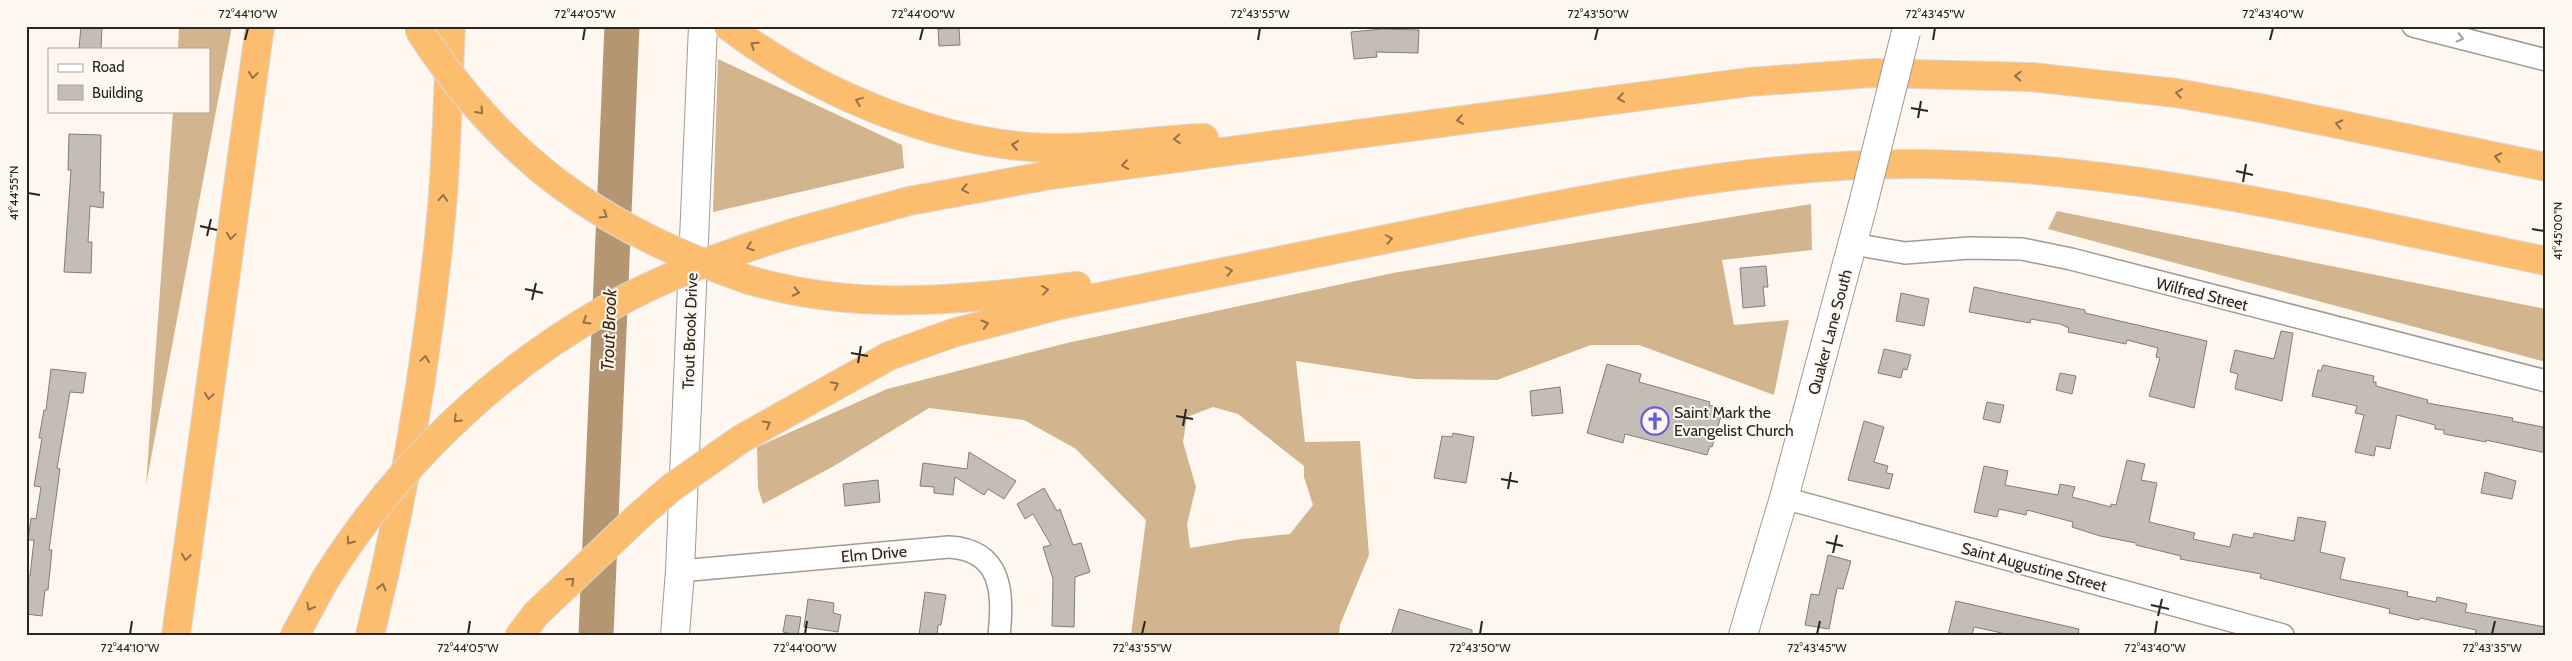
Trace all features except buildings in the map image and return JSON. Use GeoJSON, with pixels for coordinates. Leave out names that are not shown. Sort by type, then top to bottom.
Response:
{"type":"FeatureCollection","features":[{"type":"Feature","properties":{"kind":"highway"},"geometry":{"type":"LineString","coordinates":[[176,635],[260,26]]}},
{"type":"Feature","properties":{"kind":"highway"},"geometry":{"type":"LineString","coordinates":[[370,635],[409,464],[429,332],[442,205],[451,26]]}},
{"type":"Feature","properties":{"kind":"highway"},"geometry":{"type":"LineString","coordinates":[[728,26],[782,63],[840,93],[884,111],[942,130],[999,143],[1035,147],[1073,148],[1205,138],[1295,142]]}},
{"type":"Feature","properties":{"kind":"highway"},"geometry":{"type":"LineString","coordinates":[[418,28],[452,77],[487,118],[517,148],[564,188],[610,219],[660,246],[749,280],[796,292],[829,297],[912,302],[1124,281],[1201,277]]}},
{"type":"Feature","properties":{"kind":"highway"},"geometry":{"type":"LineString","coordinates":[[295,635],[325,580],[369,515],[419,457],[469,408],[535,354],[607,308],[657,283],[730,254],[870,210],[958,190],[1295,142],[1749,82],[1833,74],[1927,73],[2031,77],[2176,93],[2255,107],[2546,167]]}},
{"type":"Feature","properties":{"kind":"highway"},"geometry":{"type":"LineString","coordinates":[[528,625],[640,514],[671,488],[741,439],[828,389],[909,348],[960,331],[1034,311],[1637,190],[1799,168],[1868,165],[2019,168],[2148,183],[2262,202],[2546,261]]}},
{"type":"Feature","properties":{"kind":"main road","name":"Trout Brook Drive"},"geometry":{"type":"LineString","coordinates":[[676,635],[703,26]]}},
{"type":"Feature","properties":{"kind":"main road","name":"Quaker Lane South"},"geometry":{"type":"LineString","coordinates":[[1743,635],[1784,498],[1853,244],[1907,29]]}},
{"type":"Feature","properties":{"kind":"street"},"geometry":{"type":"LineString","coordinates":[[2413,26],[2546,60]]}},
{"type":"Feature","properties":{"kind":"street","name":"Wilfred Street"},"geometry":{"type":"LineString","coordinates":[[1853,244],[1905,253],[1969,248],[2022,249],[2071,259],[2546,381]]}},
{"type":"Feature","properties":{"kind":"street","name":"Saint Augustine Street"},"geometry":{"type":"LineString","coordinates":[[1784,498],[2283,635]]}},
{"type":"Feature","properties":{"kind":"street","name":"Elm Drive"},"geometry":{"type":"LineString","coordinates":[[680,571],[949,547],[963,548],[983,558],[998,580],[1001,601],[999,635]]}},
{"type":"Feature","properties":{"kind":"shaded area"},"geometry":{"type":"Polygon","coordinates":[[[179,26],[232,26],[146,485],[173,112],[210,112],[210,48],[178,48],[179,26]]]}},
{"type":"Feature","properties":{"kind":"shaded area"},"geometry":{"type":"Polygon","coordinates":[[[718,59],[902,145],[904,168],[713,212],[718,59]]]}},
{"type":"Feature","properties":{"kind":"shaded area"},"geometry":{"type":"Polygon","coordinates":[[[1811,204],[1812,250],[1722,260],[1734,325],[1789,320],[1774,395],[1639,345],[1591,345],[1497,380],[1414,379],[1296,361],[1305,442],[1360,441],[1369,555],[1340,625],[1339,635],[1131,635],[1146,520],[1076,449],[1024,420],[929,408],[834,466],[763,504],[758,488],[757,447],[887,389],[1067,343],[1393,273],[1811,204]],[[1213,407],[1187,417],[1183,442],[1196,487],[1187,524],[1190,548],[1242,539],[1290,534],[1313,505],[1304,477],[1304,466],[1238,414],[1213,407]]]}},
{"type":"Feature","properties":{"kind":"shaded area"},"geometry":{"type":"Polygon","coordinates":[[[2057,211],[2546,309],[2546,362],[2048,229],[2057,211]]]}},
{"type":"Feature","properties":{"kind":"waterway","name":"Trout Brook"},"geometry":{"type":"LineString","coordinates":[[596,635],[622,26]]}},
{"type":"Feature","properties":{"kind":"place","name":"Saint Mark the Evangelist Church"},"geometry":{"type":"Point","coordinates":[1655,421]}}]}
